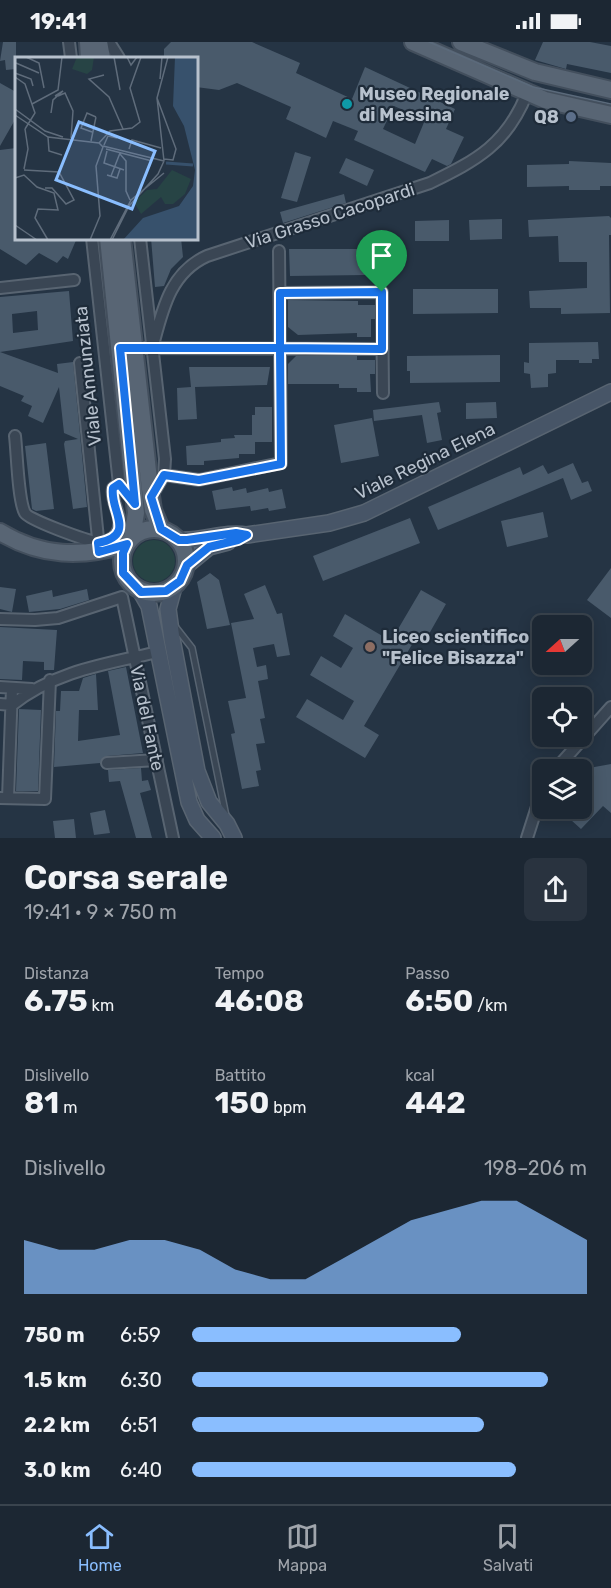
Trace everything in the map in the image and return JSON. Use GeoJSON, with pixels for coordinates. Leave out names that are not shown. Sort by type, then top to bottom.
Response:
{"type":"FeatureCollection","features":[{"type":"Feature","properties":{"kind":"main road"},"geometry":{"type":"LineString","coordinates":[[87,42],[89,57]]}},
{"type":"Feature","properties":{"kind":"main road"},"geometry":{"type":"LineString","coordinates":[[99,42],[102,57]]}},
{"type":"Feature","properties":{"kind":"main road"},"geometry":{"type":"LineString","coordinates":[[413,42],[527,93],[566,106],[611,115]]}},
{"type":"Feature","properties":{"kind":"main road"},"geometry":{"type":"LineString","coordinates":[[461,42],[535,72],[611,90]]}},
{"type":"Feature","properties":{"kind":"main road","name":"Viale Annunziata"},"geometry":{"type":"LineString","coordinates":[[108,240],[103,267],[127,348],[151,497],[161,529]]}},
{"type":"Feature","properties":{"kind":"main road","name":"Viale Annunziata"},"geometry":{"type":"LineString","coordinates":[[122,240],[136,520],[130,541]]}},
{"type":"Feature","properties":{"kind":"main road","name":"Viale Regina Elena"},"geometry":{"type":"LineString","coordinates":[[247,535],[329,523],[364,513],[611,392]]}},
{"type":"Feature","properties":{"kind":"main road"},"geometry":{"type":"LineString","coordinates":[[123,573],[123,553],[130,541],[145,530],[161,529],[179,540],[194,540],[236,533],[247,535]]}},
{"type":"Feature","properties":{"kind":"main road"},"geometry":{"type":"LineString","coordinates":[[0,532],[41,551],[67,554],[130,541]]}},
{"type":"Feature","properties":{"kind":"main road"},"geometry":{"type":"LineString","coordinates":[[187,565],[209,547],[238,540],[247,535]]}},
{"type":"Feature","properties":{"kind":"main road"},"geometry":{"type":"LineString","coordinates":[[0,542],[39,559],[60,562],[105,562],[123,573],[141,592],[149,606],[189,801],[208,833],[217,820],[198,771],[168,609],[174,587],[185,574],[187,565],[187,556],[179,540]]}},
{"type":"Feature","properties":{"kind":"main road"},"geometry":{"type":"LineString","coordinates":[[141,592],[158,594],[174,587]]}},
{"type":"Feature","properties":{"kind":"main road"},"geometry":{"type":"LineString","coordinates":[[215,812],[227,824],[234,838]]}},
{"type":"Feature","properties":{"kind":"street"},"geometry":{"type":"LineString","coordinates":[[69,42],[71,57]]}},
{"type":"Feature","properties":{"kind":"street"},"geometry":{"type":"LineString","coordinates":[[102,57],[104,42]]}},
{"type":"Feature","properties":{"kind":"street"},"geometry":{"type":"LineString","coordinates":[[109,42],[118,57]]}},
{"type":"Feature","properties":{"kind":"street","name":"Via Grasso Cacopardi"},"geometry":{"type":"LineString","coordinates":[[152,349],[168,297],[178,278],[189,265],[207,256],[430,183],[461,168],[487,152],[505,135],[527,93]]}},
{"type":"Feature","properties":{"kind":"street","name":"Viale Annunziata"},"geometry":{"type":"LineString","coordinates":[[93,240],[103,267],[119,484],[113,488],[112,494],[119,512],[118,532],[99,547]]}},
{"type":"Feature","properties":{"kind":"street"},"geometry":{"type":"LineString","coordinates":[[140,240],[164,475],[151,497]]}},
{"type":"Feature","properties":{"kind":"street"},"geometry":{"type":"LineString","coordinates":[[164,475],[199,480],[281,464],[279,251]]}},
{"type":"Feature","properties":{"kind":"street"},"geometry":{"type":"LineString","coordinates":[[0,288],[74,280]]}},
{"type":"Feature","properties":{"kind":"street"},"geometry":{"type":"LineString","coordinates":[[280,293],[382,292],[383,393]]}},
{"type":"Feature","properties":{"kind":"street"},"geometry":{"type":"LineString","coordinates":[[127,348],[382,349]]}},
{"type":"Feature","properties":{"kind":"street"},"geometry":{"type":"LineString","coordinates":[[15,435],[23,506],[27,516],[99,547],[80,363]]}},
{"type":"Feature","properties":{"kind":"street"},"geometry":{"type":"LineString","coordinates":[[119,484],[135,504]]}},
{"type":"Feature","properties":{"kind":"street","name":"Via del Fante"},"geometry":{"type":"LineString","coordinates":[[0,619],[58,618],[123,597],[173,838]]}},
{"type":"Feature","properties":{"kind":"street"},"geometry":{"type":"LineString","coordinates":[[0,704],[12,705],[32,689],[68,673],[158,652]]}},
{"type":"Feature","properties":{"kind":"street"},"geometry":{"type":"LineString","coordinates":[[12,688],[4,798],[45,799],[50,680]]}},
{"type":"Feature","properties":{"kind":"street"},"geometry":{"type":"LineString","coordinates":[[0,687],[32,689]]}},
{"type":"Feature","properties":{"kind":"street"},"geometry":{"type":"LineString","coordinates":[[565,759],[611,706]]}},
{"type":"Feature","properties":{"kind":"street"},"geometry":{"type":"LineString","coordinates":[[107,763],[157,760]]}},
{"type":"Feature","properties":{"kind":"street"},"geometry":{"type":"LineString","coordinates":[[527,838],[533,819]]}},
{"type":"Feature","properties":{"kind":"lane"},"geometry":{"type":"LineString","coordinates":[[169,618],[192,648],[227,824]]}},
{"type":"Feature","properties":{"kind":"green space"},"geometry":{"type":"Polygon","coordinates":[[[154,540],[169,546],[175,561],[169,576],[154,582],[139,576],[133,561],[139,546],[154,540]]]}},
{"type":"Feature","properties":{"kind":"building"},"geometry":{"type":"Polygon","coordinates":[[[3,42],[16,42],[15,69],[6,70],[5,60],[0,61],[3,42]]]}},
{"type":"Feature","properties":{"kind":"building"},"geometry":{"type":"Polygon","coordinates":[[[171,42],[252,42],[300,63],[296,73],[352,99],[365,67],[455,109],[446,129],[464,137],[451,164],[447,166],[432,159],[425,172],[354,140],[358,131],[333,121],[326,138],[286,119],[291,107],[237,83],[219,90],[198,87],[198,57],[164,57],[164,49],[171,42]],[[394,106],[383,129],[415,144],[425,120],[394,106]]]}},
{"type":"Feature","properties":{"kind":"building"},"geometry":{"type":"Polygon","coordinates":[[[543,42],[590,42],[611,46],[611,73],[567,64],[566,69],[535,60],[543,42]]]}},
{"type":"Feature","properties":{"kind":"building"},"geometry":{"type":"Polygon","coordinates":[[[0,83],[15,91],[15,120],[0,146],[0,83]]]}},
{"type":"Feature","properties":{"kind":"building"},"geometry":{"type":"Polygon","coordinates":[[[15,148],[15,240],[76,240],[68,259],[63,256],[57,263],[39,253],[26,265],[0,249],[0,150],[15,148]]]}},
{"type":"Feature","properties":{"kind":"building"},"geometry":{"type":"Polygon","coordinates":[[[295,152],[311,157],[297,202],[281,198],[295,152]]]}},
{"type":"Feature","properties":{"kind":"building"},"geometry":{"type":"Polygon","coordinates":[[[346,158],[374,170],[367,186],[339,173],[346,158]]]}},
{"type":"Feature","properties":{"kind":"building"},"geometry":{"type":"Polygon","coordinates":[[[569,161],[611,163],[611,186],[600,186],[600,190],[569,190],[569,186],[527,187],[527,165],[569,164],[569,161]]]}},
{"type":"Feature","properties":{"kind":"building"},"geometry":{"type":"Polygon","coordinates":[[[344,194],[346,203],[283,223],[280,212],[344,194]]]}},
{"type":"Feature","properties":{"kind":"building"},"geometry":{"type":"Polygon","coordinates":[[[609,216],[611,218],[611,235],[609,235],[610,313],[561,314],[561,308],[530,308],[529,291],[587,288],[587,262],[559,262],[558,236],[529,237],[528,220],[609,216]]]}},
{"type":"Feature","properties":{"kind":"building"},"geometry":{"type":"Polygon","coordinates":[[[502,219],[502,239],[470,240],[469,220],[502,219]]]}},
{"type":"Feature","properties":{"kind":"building"},"geometry":{"type":"Polygon","coordinates":[[[449,220],[449,241],[415,241],[415,221],[449,220]]]}},
{"type":"Feature","properties":{"kind":"building"},"geometry":{"type":"Polygon","coordinates":[[[151,240],[181,240],[183,257],[171,269],[164,286],[155,287],[151,240]]]}},
{"type":"Feature","properties":{"kind":"building"},"geometry":{"type":"Polygon","coordinates":[[[289,249],[365,249],[365,275],[290,276],[289,249]]]}},
{"type":"Feature","properties":{"kind":"building"},"geometry":{"type":"Polygon","coordinates":[[[413,289],[498,289],[498,313],[413,314],[413,289]]]}},
{"type":"Feature","properties":{"kind":"building"},"geometry":{"type":"Polygon","coordinates":[[[69,291],[73,341],[0,352],[0,297],[69,291]],[[37,311],[12,314],[13,333],[38,330],[37,311]]]}},
{"type":"Feature","properties":{"kind":"building"},"geometry":{"type":"Polygon","coordinates":[[[288,300],[358,301],[358,305],[375,305],[375,319],[371,319],[371,337],[357,337],[357,333],[298,335],[288,327],[288,300]]]}},
{"type":"Feature","properties":{"kind":"building"},"geometry":{"type":"Polygon","coordinates":[[[598,342],[599,359],[592,359],[592,363],[579,363],[579,360],[556,360],[556,373],[548,374],[548,387],[531,388],[530,374],[524,373],[524,362],[529,363],[529,343],[598,342]]]}},
{"type":"Feature","properties":{"kind":"building"},"geometry":{"type":"Polygon","coordinates":[[[0,352],[58,373],[57,364],[73,362],[87,507],[73,509],[64,444],[65,441],[78,439],[64,433],[59,387],[43,423],[28,416],[32,406],[21,401],[24,396],[0,386],[0,352]]]}},
{"type":"Feature","properties":{"kind":"building"},"geometry":{"type":"Polygon","coordinates":[[[500,355],[500,382],[410,383],[410,371],[407,371],[407,356],[500,355]]]}},
{"type":"Feature","properties":{"kind":"building"},"geometry":{"type":"Polygon","coordinates":[[[296,356],[357,356],[357,360],[375,360],[375,374],[370,374],[371,392],[357,392],[357,388],[339,388],[339,384],[288,384],[288,364],[296,356]]]}},
{"type":"Feature","properties":{"kind":"building"},"geometry":{"type":"Polygon","coordinates":[[[189,367],[270,367],[267,385],[195,387],[197,419],[178,420],[177,388],[191,387],[189,367]]]}},
{"type":"Feature","properties":{"kind":"building"},"geometry":{"type":"Polygon","coordinates":[[[439,402],[441,412],[437,413],[442,440],[427,443],[422,415],[374,421],[373,410],[439,402]]]}},
{"type":"Feature","properties":{"kind":"building"},"geometry":{"type":"Polygon","coordinates":[[[496,402],[497,418],[466,419],[466,403],[496,402]]]}},
{"type":"Feature","properties":{"kind":"building"},"geometry":{"type":"Polygon","coordinates":[[[255,407],[272,407],[272,442],[255,442],[255,454],[239,454],[239,458],[204,461],[204,465],[187,465],[186,446],[221,442],[221,439],[235,438],[234,435],[252,435],[252,415],[255,415],[255,407]]]}},
{"type":"Feature","properties":{"kind":"building"},"geometry":{"type":"Polygon","coordinates":[[[372,418],[379,456],[341,463],[334,425],[372,418]]]}},
{"type":"Feature","properties":{"kind":"building"},"geometry":{"type":"Polygon","coordinates":[[[46,443],[54,509],[36,511],[32,509],[25,446],[46,443]]]}},
{"type":"Feature","properties":{"kind":"building"},"geometry":{"type":"Polygon","coordinates":[[[573,463],[582,483],[588,481],[592,491],[571,500],[563,478],[438,530],[428,507],[520,467],[523,475],[543,465],[548,474],[573,463]]]}},
{"type":"Feature","properties":{"kind":"building"},"geometry":{"type":"Polygon","coordinates":[[[232,487],[233,491],[246,488],[247,493],[268,488],[269,492],[282,489],[286,508],[251,511],[250,506],[216,510],[212,491],[232,487]]]}},
{"type":"Feature","properties":{"kind":"building"},"geometry":{"type":"Polygon","coordinates":[[[543,512],[548,537],[507,547],[501,521],[543,512]]]}},
{"type":"Feature","properties":{"kind":"building"},"geometry":{"type":"Polygon","coordinates":[[[410,518],[420,543],[323,581],[313,556],[410,518]]]}},
{"type":"Feature","properties":{"kind":"building"},"geometry":{"type":"Polygon","coordinates":[[[611,568],[611,618],[587,600],[611,568]]]}},
{"type":"Feature","properties":{"kind":"building"},"geometry":{"type":"Polygon","coordinates":[[[210,573],[219,580],[230,625],[207,629],[197,582],[210,573]]]}},
{"type":"Feature","properties":{"kind":"building"},"geometry":{"type":"Polygon","coordinates":[[[265,585],[277,614],[282,613],[290,655],[277,657],[274,644],[253,648],[257,667],[266,665],[268,679],[258,681],[265,718],[260,719],[265,743],[256,744],[261,770],[256,771],[259,786],[242,789],[231,734],[235,733],[228,701],[246,698],[231,623],[254,619],[244,594],[265,585]]]}},
{"type":"Feature","properties":{"kind":"building"},"geometry":{"type":"Polygon","coordinates":[[[0,587],[16,589],[12,612],[0,609],[0,587]]]}},
{"type":"Feature","properties":{"kind":"building"},"geometry":{"type":"Polygon","coordinates":[[[87,589],[89,600],[60,609],[29,612],[26,596],[52,590],[53,597],[87,589]]]}},
{"type":"Feature","properties":{"kind":"building"},"geometry":{"type":"Polygon","coordinates":[[[421,590],[446,604],[425,641],[417,636],[364,726],[379,735],[365,758],[296,717],[307,699],[343,720],[354,701],[310,675],[321,656],[341,668],[353,648],[333,636],[345,614],[391,641],[421,590]]]}},
{"type":"Feature","properties":{"kind":"building"},"geometry":{"type":"Polygon","coordinates":[[[0,627],[57,630],[54,670],[44,670],[44,662],[23,661],[22,680],[0,679],[0,627]]]}},
{"type":"Feature","properties":{"kind":"building"},"geometry":{"type":"Polygon","coordinates":[[[126,667],[143,753],[107,756],[100,763],[54,767],[56,711],[60,711],[61,691],[79,691],[83,678],[96,674],[98,710],[79,710],[78,741],[120,735],[108,671],[126,667]]]}},
{"type":"Feature","properties":{"kind":"building"},"geometry":{"type":"Polygon","coordinates":[[[19,709],[41,710],[38,791],[16,791],[19,709]]]}},
{"type":"Feature","properties":{"kind":"building"},"geometry":{"type":"Polygon","coordinates":[[[611,764],[611,813],[603,806],[592,818],[592,767],[611,764]]]}},
{"type":"Feature","properties":{"kind":"building"},"geometry":{"type":"Polygon","coordinates":[[[141,768],[142,781],[148,780],[151,790],[140,793],[152,838],[136,838],[120,781],[109,782],[108,770],[141,768]]]}},
{"type":"Feature","properties":{"kind":"building"},"geometry":{"type":"Polygon","coordinates":[[[105,810],[110,833],[94,835],[90,813],[105,810]]]}},
{"type":"Feature","properties":{"kind":"building"},"geometry":{"type":"Polygon","coordinates":[[[74,819],[76,838],[55,838],[53,821],[74,819]]]}},
{"type":"Feature","properties":{"kind":"building"},"geometry":{"type":"Polygon","coordinates":[[[572,819],[591,819],[581,829],[572,819]]]}},
{"type":"Feature","properties":{"kind":"tram line"},"geometry":{"type":"LineString","coordinates":[[429,42],[533,87],[611,104]]}},
{"type":"Feature","properties":{"kind":"place","name":"Museo Regionale di Messina"},"geometry":{"type":"Point","coordinates":[347,104]}},
{"type":"Feature","properties":{"kind":"place","name":"Q8"},"geometry":{"type":"Point","coordinates":[571,117]}},
{"type":"Feature","properties":{"kind":"place","name":"Liceo scientifico \"Felice Bisazza\""},"geometry":{"type":"Point","coordinates":[370,647]}},
{"type":"Feature","properties":{"kind":"route"},"geometry":{"type":"LineString","coordinates":[[382,292],[280,293],[280,348],[120,348],[135,504],[119,484],[113,488],[112,494],[119,512],[118,532],[115,537],[98,543],[99,552],[127,544],[123,553],[123,573],[141,592],[158,594],[174,587],[185,574],[187,565],[209,547],[238,540],[247,535],[236,533],[194,540],[179,540],[168,531],[161,529],[153,510],[151,497],[164,475],[199,480],[281,464],[280,348],[382,349],[382,292]]}}]}
